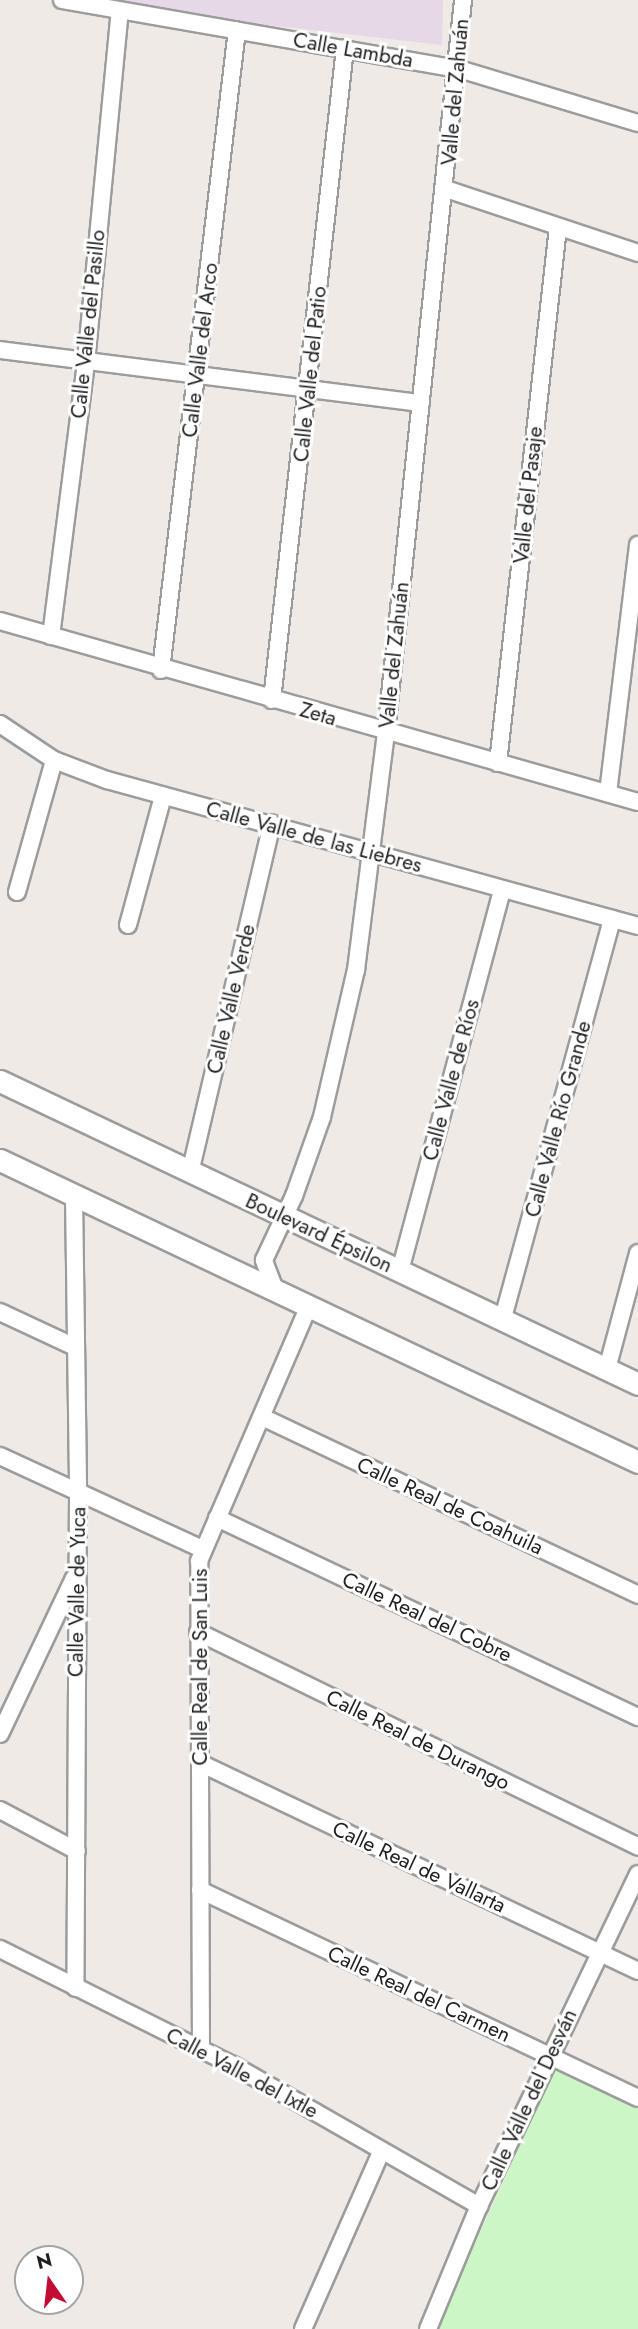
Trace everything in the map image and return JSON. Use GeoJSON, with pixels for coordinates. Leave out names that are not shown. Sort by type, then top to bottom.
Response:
{"type":"FeatureCollection","features":[{"type":"Feature","properties":{"kind":"street","name":"Calle Lambda"},"geometry":{"type":"LineString","coordinates":[[62,0],[459,69],[638,123]]}},
{"type":"Feature","properties":{"kind":"street","name":"Valle del Zahuán"},"geometry":{"type":"LineString","coordinates":[[276,1293],[264,1271],[264,1260],[311,1150],[335,1066],[356,970],[369,850],[386,733],[459,69],[463,0]]}},
{"type":"Feature","properties":{"kind":"street","name":"Calle Valle del Pasillo"},"geometry":{"type":"LineString","coordinates":[[51,636],[86,362],[120,12]]}},
{"type":"Feature","properties":{"kind":"street","name":"Calle Valle del Arco"},"geometry":{"type":"LineString","coordinates":[[160,670],[237,30]]}},
{"type":"Feature","properties":{"kind":"street","name":"Calle Valle del Patio"},"geometry":{"type":"LineString","coordinates":[[272,700],[309,389],[345,48]]}},
{"type":"Feature","properties":{"kind":"street"},"geometry":{"type":"LineString","coordinates":[[446,189],[638,253]]}},
{"type":"Feature","properties":{"kind":"street","name":"Valle del Pasaje"},"geometry":{"type":"LineString","coordinates":[[498,763],[558,227]]}},
{"type":"Feature","properties":{"kind":"street"},"geometry":{"type":"LineString","coordinates":[[0,350],[421,403]]}},
{"type":"Feature","properties":{"kind":"street"},"geometry":{"type":"LineString","coordinates":[[608,793],[638,545]]}},
{"type":"Feature","properties":{"kind":"street","name":"Zeta"},"geometry":{"type":"LineString","coordinates":[[0,621],[160,670],[638,802]]}},
{"type":"Feature","properties":{"kind":"street","name":"Calle Valle de las Liebres"},"geometry":{"type":"LineString","coordinates":[[0,724],[54,760],[163,796],[369,850],[638,926]]}},
{"type":"Feature","properties":{"kind":"street"},"geometry":{"type":"LineString","coordinates":[[17,892],[54,760]]}},
{"type":"Feature","properties":{"kind":"street"},"geometry":{"type":"LineString","coordinates":[[128,925],[163,796]]}},
{"type":"Feature","properties":{"kind":"street","name":"Calle Valle Verde"},"geometry":{"type":"LineString","coordinates":[[190,1173],[272,824]]}},
{"type":"Feature","properties":{"kind":"street","name":"Calle Valle de Ríos"},"geometry":{"type":"LineString","coordinates":[[400,1270],[502,889]]}},
{"type":"Feature","properties":{"kind":"street","name":"Calle Valle Río Grande"},"geometry":{"type":"LineString","coordinates":[[503,1318],[612,919]]}},
{"type":"Feature","properties":{"kind":"street","name":"Boulevard Épsilon"},"geometry":{"type":"LineString","coordinates":[[0,1081],[283,1218],[503,1318],[638,1384]]}},
{"type":"Feature","properties":{"kind":"street"},"geometry":{"type":"LineString","coordinates":[[0,1160],[276,1293],[638,1462]]}},
{"type":"Feature","properties":{"kind":"street","name":"Calle Valle de Yuca"},"geometry":{"type":"LineString","coordinates":[[74,1196],[78,1494],[75,1988]]}},
{"type":"Feature","properties":{"kind":"street"},"geometry":{"type":"LineString","coordinates":[[607,1368],[638,1253]]}},
{"type":"Feature","properties":{"kind":"street","name":"Calle Real de San Luis"},"geometry":{"type":"LineString","coordinates":[[201,2049],[198,1632],[202,1549],[308,1308]]}},
{"type":"Feature","properties":{"kind":"street"},"geometry":{"type":"LineString","coordinates":[[0,1312],[75,1347]]}},
{"type":"Feature","properties":{"kind":"street","name":"Calle Real de Coahuila"},"geometry":{"type":"LineString","coordinates":[[262,1417],[638,1595]]}},
{"type":"Feature","properties":{"kind":"street"},"geometry":{"type":"LineString","coordinates":[[0,1456],[202,1549]]}},
{"type":"Feature","properties":{"kind":"street","name":"Calle Real del Cobre"},"geometry":{"type":"LineString","coordinates":[[217,1518],[638,1717]]}},
{"type":"Feature","properties":{"kind":"street"},"geometry":{"type":"LineString","coordinates":[[0,1734],[76,1572]]}},
{"type":"Feature","properties":{"kind":"street","name":"Calle Real de Durango"},"geometry":{"type":"LineString","coordinates":[[198,1632],[638,1847]]}},
{"type":"Feature","properties":{"kind":"street","name":"Calle Real de Vallarta"},"geometry":{"type":"LineString","coordinates":[[200,1763],[638,1971]]}},
{"type":"Feature","properties":{"kind":"street"},"geometry":{"type":"LineString","coordinates":[[0,1810],[77,1851]]}},
{"type":"Feature","properties":{"kind":"street","name":"Calle Valle del Desván"},"geometry":{"type":"LineString","coordinates":[[428,2329],[479,2206],[638,1874]]}},
{"type":"Feature","properties":{"kind":"street","name":"Calle Real del Carmen"},"geometry":{"type":"LineString","coordinates":[[200,1890],[638,2098]]}},
{"type":"Feature","properties":{"kind":"street","name":"Calle Valle del Ixtle"},"geometry":{"type":"LineString","coordinates":[[0,1949],[201,2049],[479,2206]]}},
{"type":"Feature","properties":{"kind":"street"},"geometry":{"type":"LineString","coordinates":[[303,2329],[381,2152]]}},
{"type":"Feature","properties":{"kind":"shaded area"},"geometry":{"type":"Polygon","coordinates":[[[50,0],[443,0],[442,45],[50,0]]]}},
{"type":"Feature","properties":{"kind":"green space"},"geometry":{"type":"Polygon","coordinates":[[[556,2066],[638,2107],[638,2329],[436,2329],[556,2066]]]}}]}
